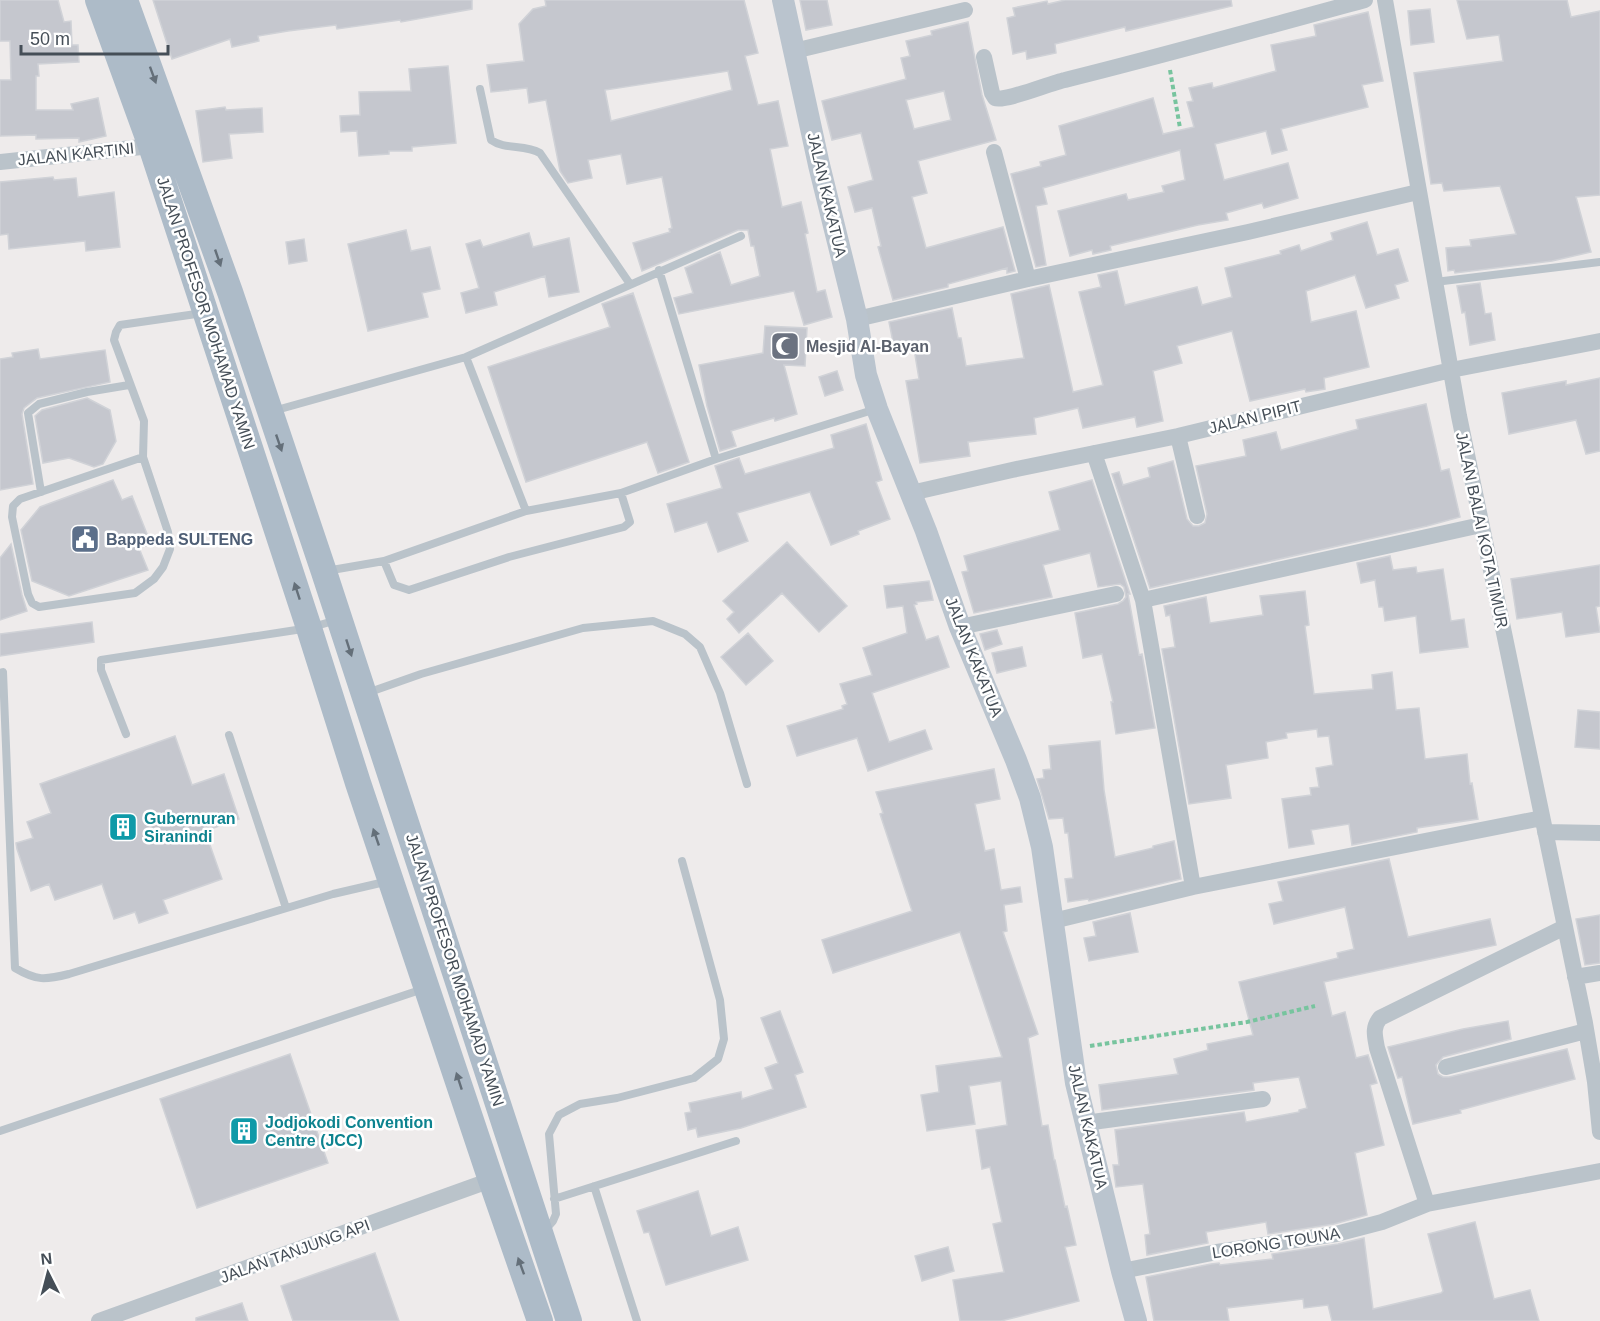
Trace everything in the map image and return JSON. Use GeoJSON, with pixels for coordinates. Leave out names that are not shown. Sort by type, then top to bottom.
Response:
{"type":"FeatureCollection","features":[{"type":"Feature","properties":{"kind":"main road","name":"JALAN PROFESOR MOHAMAD YAMIN"},"geometry":{"type":"LineString","coordinates":[[98,0],[151,146],[207,312],[426,988],[540,1321]]}},
{"type":"Feature","properties":{"kind":"main road","name":"JALAN PROFESOR MOHAMAD YAMIN"},"geometry":{"type":"LineString","coordinates":[[125,0],[226,281],[268,412],[324,572],[569,1321]]}},
{"type":"Feature","properties":{"kind":"main road"},"geometry":{"type":"LineString","coordinates":[[391,880],[422,868]]}},
{"type":"Feature","properties":{"kind":"street","name":"JALAN KAKATUA"},"geometry":{"type":"LineString","coordinates":[[783,0],[856,319],[866,375],[876,409],[926,531],[960,627],[1002,724],[1030,798],[1042,847],[1071,1049],[1085,1123],[1136,1321]]}},
{"type":"Feature","properties":{"kind":"street"},"geometry":{"type":"LineString","coordinates":[[984,57],[992,93],[995,98],[1004,100],[1045,85],[1167,55],[1365,0]]}},
{"type":"Feature","properties":{"kind":"street","name":"JALAN BALAI KOTA TIMUR"},"geometry":{"type":"LineString","coordinates":[[1385,0],[1418,192],[1481,525],[1565,927],[1590,1059],[1598,1082],[1600,1132]]}},
{"type":"Feature","properties":{"kind":"street"},"geometry":{"type":"LineString","coordinates":[[794,51],[965,10]]}},
{"type":"Feature","properties":{"kind":"street","name":"JALAN KARTINI"},"geometry":{"type":"LineString","coordinates":[[0,162],[151,146]]}},
{"type":"Feature","properties":{"kind":"street"},"geometry":{"type":"LineString","coordinates":[[994,152],[1028,279]]}},
{"type":"Feature","properties":{"kind":"street"},"geometry":{"type":"LineString","coordinates":[[856,319],[1418,192]]}},
{"type":"Feature","properties":{"kind":"street","name":"JALAN PIPIT"},"geometry":{"type":"LineString","coordinates":[[911,494],[1178,436],[1451,370],[1600,341]]}},
{"type":"Feature","properties":{"kind":"street"},"geometry":{"type":"LineString","coordinates":[[1178,436],[1197,516]]}},
{"type":"Feature","properties":{"kind":"street"},"geometry":{"type":"LineString","coordinates":[[1094,453],[1143,600],[1193,887]]}},
{"type":"Feature","properties":{"kind":"street"},"geometry":{"type":"LineString","coordinates":[[1143,600],[1481,525]]}},
{"type":"Feature","properties":{"kind":"street"},"geometry":{"type":"LineString","coordinates":[[960,627],[1116,594]]}},
{"type":"Feature","properties":{"kind":"street"},"geometry":{"type":"LineString","coordinates":[[1053,921],[1193,887],[1543,825],[1600,833]]}},
{"type":"Feature","properties":{"kind":"street"},"geometry":{"type":"LineString","coordinates":[[1427,1204],[1377,1048],[1374,1036],[1375,1025],[1380,1018],[1565,927]]}},
{"type":"Feature","properties":{"kind":"street"},"geometry":{"type":"LineString","coordinates":[[1575,977],[1600,973]]}},
{"type":"Feature","properties":{"kind":"street"},"geometry":{"type":"LineString","coordinates":[[1446,1067],[1586,1031]]}},
{"type":"Feature","properties":{"kind":"street"},"geometry":{"type":"LineString","coordinates":[[1085,1123],[1263,1099]]}},
{"type":"Feature","properties":{"kind":"street","name":"LORONG TOUNA"},"geometry":{"type":"LineString","coordinates":[[1122,1271],[1217,1252],[1336,1234],[1382,1222],[1427,1204],[1600,1171]]}},
{"type":"Feature","properties":{"kind":"street","name":"JALAN TANJUNG API"},"geometry":{"type":"LineString","coordinates":[[99,1321],[491,1180]]}},
{"type":"Feature","properties":{"kind":"lane"},"geometry":{"type":"LineString","coordinates":[[480,89],[491,140],[498,145],[533,148],[540,153],[630,284]]}},
{"type":"Feature","properties":{"kind":"lane"},"geometry":{"type":"LineString","coordinates":[[268,412],[466,357],[659,270],[741,236]]}},
{"type":"Feature","properties":{"kind":"lane"},"geometry":{"type":"LineString","coordinates":[[1435,282],[1600,262]]}},
{"type":"Feature","properties":{"kind":"lane"},"geometry":{"type":"LineString","coordinates":[[659,270],[716,459]]}},
{"type":"Feature","properties":{"kind":"lane"},"geometry":{"type":"LineString","coordinates":[[143,457],[20,499],[13,506],[12,517],[28,594],[32,603],[39,607],[135,593],[154,579],[163,567],[170,549],[168,532],[143,457],[144,421],[129,386],[114,340],[120,325],[207,312]]}},
{"type":"Feature","properties":{"kind":"lane"},"geometry":{"type":"LineString","coordinates":[[466,357],[526,511]]}},
{"type":"Feature","properties":{"kind":"lane"},"geometry":{"type":"LineString","coordinates":[[41,492],[28,413],[39,404],[87,392],[129,386]]}},
{"type":"Feature","properties":{"kind":"lane"},"geometry":{"type":"LineString","coordinates":[[324,572],[384,561],[526,511],[621,493],[716,459],[876,409]]}},
{"type":"Feature","properties":{"kind":"lane"},"geometry":{"type":"LineString","coordinates":[[384,561],[394,585],[409,590],[509,557],[624,528],[630,522],[621,493]]}},
{"type":"Feature","properties":{"kind":"lane"},"geometry":{"type":"LineString","coordinates":[[126,734],[101,670],[101,660],[309,628],[339,619]]}},
{"type":"Feature","properties":{"kind":"lane"},"geometry":{"type":"LineString","coordinates":[[364,694],[421,674],[583,628],[653,621],[685,634],[700,647],[720,693],[747,784]]}},
{"type":"Feature","properties":{"kind":"lane"},"geometry":{"type":"LineString","coordinates":[[0,672],[3,672],[15,968],[31,977],[45,980],[69,974],[333,894],[391,880]]}},
{"type":"Feature","properties":{"kind":"lane"},"geometry":{"type":"LineString","coordinates":[[229,735],[286,908]]}},
{"type":"Feature","properties":{"kind":"lane"},"geometry":{"type":"LineString","coordinates":[[541,1233],[548,1228],[556,1214],[549,1134],[560,1115],[580,1104],[617,1098],[694,1078],[718,1059],[724,1039],[720,1000],[682,861]]}},
{"type":"Feature","properties":{"kind":"lane"},"geometry":{"type":"LineString","coordinates":[[0,1131],[426,988]]}},
{"type":"Feature","properties":{"kind":"lane"},"geometry":{"type":"LineString","coordinates":[[554,1199],[736,1141]]}},
{"type":"Feature","properties":{"kind":"lane"},"geometry":{"type":"LineString","coordinates":[[594,1186],[637,1321]]}},
{"type":"Feature","properties":{"kind":"path"},"geometry":{"type":"LineString","coordinates":[[1167,55],[1180,128]]}},
{"type":"Feature","properties":{"kind":"path"},"geometry":{"type":"LineString","coordinates":[[1071,1049],[1247,1022],[1315,1006]]}},
{"type":"Feature","properties":{"kind":"building"},"geometry":{"type":"Polygon","coordinates":[[[0,0],[58,0],[64,22],[71,21],[72,45],[78,45],[79,62],[38,64],[36,110],[73,110],[71,104],[98,98],[106,136],[79,142],[79,138],[36,139],[36,135],[0,136],[0,80],[11,80],[10,41],[0,41],[0,0]]]}},
{"type":"Feature","properties":{"kind":"building"},"geometry":{"type":"Polygon","coordinates":[[[153,0],[472,0],[472,9],[401,22],[400,20],[337,29],[336,25],[288,31],[258,36],[259,41],[232,47],[230,39],[172,59],[153,0]]]}},
{"type":"Feature","properties":{"kind":"building"},"geometry":{"type":"Polygon","coordinates":[[[545,0],[744,0],[758,53],[745,56],[758,105],[778,101],[788,146],[770,149],[782,207],[801,202],[817,292],[825,290],[832,317],[804,325],[794,291],[679,314],[674,298],[693,293],[685,268],[720,252],[731,285],[760,276],[748,230],[738,230],[642,271],[633,243],[670,232],[669,229],[672,228],[662,177],[627,184],[621,154],[588,160],[592,178],[568,183],[560,171],[546,100],[529,103],[527,88],[491,92],[487,65],[524,61],[519,24],[533,9],[546,6],[545,0]],[[728,71],[605,90],[611,121],[732,90],[728,71]]]}},
{"type":"Feature","properties":{"kind":"building"},"geometry":{"type":"Polygon","coordinates":[[[800,0],[827,0],[832,25],[806,30],[800,0]]]}},
{"type":"Feature","properties":{"kind":"building"},"geometry":{"type":"Polygon","coordinates":[[[1065,0],[1231,0],[1232,6],[1126,31],[1125,27],[1055,44],[1056,53],[1027,59],[1026,51],[1013,54],[1007,18],[1015,16],[1013,8],[1065,0]]]}},
{"type":"Feature","properties":{"kind":"building"},"geometry":{"type":"Polygon","coordinates":[[[1457,0],[1567,0],[1571,17],[1600,11],[1600,195],[1576,197],[1591,252],[1552,261],[1455,273],[1454,270],[1448,271],[1446,248],[1471,246],[1470,240],[1516,234],[1500,186],[1444,191],[1442,183],[1431,184],[1414,73],[1503,61],[1499,35],[1467,39],[1457,0]]]}},
{"type":"Feature","properties":{"kind":"building"},"geometry":{"type":"Polygon","coordinates":[[[1430,9],[1434,42],[1411,45],[1408,11],[1430,9]]]}},
{"type":"Feature","properties":{"kind":"building"},"geometry":{"type":"Polygon","coordinates":[[[1368,12],[1383,81],[1362,85],[1368,107],[1281,129],[1287,150],[1272,154],[1266,131],[1215,144],[1224,180],[1288,163],[1298,198],[1264,208],[1262,203],[1226,213],[1228,220],[1110,246],[1111,250],[1093,254],[1092,250],[1070,256],[1058,211],[1126,194],[1128,200],[1164,192],[1162,186],[1185,180],[1180,150],[1043,188],[1047,204],[1036,206],[1046,265],[1036,267],[1011,174],[1041,166],[1040,162],[1066,155],[1059,126],[1153,98],[1163,134],[1194,127],[1187,102],[1193,101],[1189,88],[1212,83],[1213,88],[1276,71],[1271,45],[1316,36],[1314,25],[1368,12]]]}},
{"type":"Feature","properties":{"kind":"building"},"geometry":{"type":"Polygon","coordinates":[[[968,22],[982,95],[996,140],[918,161],[927,193],[912,197],[926,248],[1003,227],[1015,271],[1007,273],[1007,268],[948,284],[948,287],[893,300],[878,247],[881,246],[872,208],[855,212],[848,187],[873,180],[861,133],[832,140],[822,101],[906,79],[901,58],[910,56],[906,41],[932,35],[931,31],[968,22]],[[944,91],[906,100],[914,129],[951,120],[944,91]]]}},
{"type":"Feature","properties":{"kind":"building"},"geometry":{"type":"Polygon","coordinates":[[[448,66],[456,143],[412,147],[412,151],[389,151],[389,154],[359,156],[357,131],[341,132],[340,116],[360,115],[359,92],[411,91],[409,69],[448,66]]]}},
{"type":"Feature","properties":{"kind":"building"},"geometry":{"type":"Polygon","coordinates":[[[225,107],[226,110],[262,108],[263,132],[229,134],[232,158],[203,162],[196,111],[225,107]]]}},
{"type":"Feature","properties":{"kind":"building"},"geometry":{"type":"Polygon","coordinates":[[[53,177],[54,180],[76,178],[78,197],[114,192],[120,247],[86,251],[85,241],[9,249],[8,234],[0,235],[0,182],[53,177]]]}},
{"type":"Feature","properties":{"kind":"building"},"geometry":{"type":"Polygon","coordinates":[[[1367,222],[1377,255],[1398,249],[1408,281],[1395,285],[1399,298],[1366,308],[1355,275],[1306,291],[1311,322],[1356,311],[1369,367],[1324,378],[1325,389],[1306,392],[1305,389],[1250,401],[1232,331],[1177,346],[1182,363],[1153,371],[1163,421],[1137,427],[1135,417],[1083,428],[1078,408],[1034,418],[1036,434],[968,442],[970,456],[920,463],[906,381],[919,379],[913,343],[894,347],[889,322],[952,308],[966,366],[1024,358],[1011,294],[1049,285],[1073,392],[1103,385],[1079,292],[1101,287],[1098,275],[1117,271],[1125,305],[1197,287],[1202,305],[1232,297],[1225,268],[1281,254],[1280,251],[1299,245],[1301,251],[1333,240],[1331,233],[1367,222]]]}},
{"type":"Feature","properties":{"kind":"building"},"geometry":{"type":"Polygon","coordinates":[[[406,230],[411,251],[430,247],[440,289],[422,293],[428,317],[368,331],[348,244],[406,230]]]}},
{"type":"Feature","properties":{"kind":"building"},"geometry":{"type":"Polygon","coordinates":[[[529,233],[533,247],[569,238],[579,292],[549,297],[545,276],[494,292],[497,305],[466,313],[461,293],[479,288],[466,244],[480,240],[483,247],[529,233]]]}},
{"type":"Feature","properties":{"kind":"building"},"geometry":{"type":"Polygon","coordinates":[[[304,239],[307,261],[289,264],[286,242],[304,239]]]}},
{"type":"Feature","properties":{"kind":"building"},"geometry":{"type":"Polygon","coordinates":[[[1480,283],[1485,314],[1491,313],[1495,340],[1470,345],[1465,312],[1462,313],[1457,286],[1480,283]]]}},
{"type":"Feature","properties":{"kind":"building"},"geometry":{"type":"Polygon","coordinates":[[[633,293],[689,462],[658,473],[647,442],[526,482],[488,367],[610,327],[602,304],[633,293]]]}},
{"type":"Feature","properties":{"kind":"building"},"geometry":{"type":"Polygon","coordinates":[[[765,326],[807,328],[805,366],[784,365],[797,414],[775,421],[774,418],[731,431],[736,446],[720,451],[707,406],[699,365],[763,353],[765,326]]]}},
{"type":"Feature","properties":{"kind":"building"},"geometry":{"type":"Polygon","coordinates":[[[38,349],[40,359],[105,350],[110,382],[37,398],[24,408],[22,414],[33,484],[0,490],[0,359],[13,357],[12,353],[38,349]]]}},
{"type":"Feature","properties":{"kind":"building"},"geometry":{"type":"Polygon","coordinates":[[[837,371],[843,390],[825,396],[819,377],[837,371]]]}},
{"type":"Feature","properties":{"kind":"building"},"geometry":{"type":"Polygon","coordinates":[[[1600,378],[1600,451],[1586,454],[1576,420],[1509,434],[1502,393],[1566,381],[1566,385],[1600,378]]]}},
{"type":"Feature","properties":{"kind":"building"},"geometry":{"type":"Polygon","coordinates":[[[87,398],[110,410],[116,441],[103,464],[94,467],[69,458],[43,463],[35,416],[42,410],[87,398]]]}},
{"type":"Feature","properties":{"kind":"building"},"geometry":{"type":"Polygon","coordinates":[[[1426,404],[1441,471],[1449,469],[1460,517],[1150,588],[1112,474],[1119,472],[1123,485],[1150,477],[1148,468],[1173,461],[1187,519],[1193,526],[1199,526],[1205,523],[1207,514],[1196,466],[1246,456],[1243,440],[1276,432],[1281,450],[1358,429],[1356,420],[1426,404]]]}},
{"type":"Feature","properties":{"kind":"building"},"geometry":{"type":"Polygon","coordinates":[[[866,424],[882,480],[876,482],[890,519],[858,531],[859,534],[831,545],[810,492],[737,513],[748,541],[718,552],[707,522],[675,532],[667,504],[722,488],[715,466],[739,458],[745,474],[834,448],[831,435],[866,424]]]}},
{"type":"Feature","properties":{"kind":"building","name":"Bappeda SULTENG"},"geometry":{"type":"Polygon","coordinates":[[[113,480],[122,500],[132,496],[151,544],[139,548],[148,570],[69,596],[32,581],[21,530],[40,507],[113,480]]]}},
{"type":"Feature","properties":{"kind":"building"},"geometry":{"type":"Polygon","coordinates":[[[1092,480],[1130,594],[1128,594],[1139,655],[1142,654],[1155,728],[1116,734],[1111,702],[1113,702],[1102,654],[1083,658],[1075,613],[1118,604],[1126,597],[1124,587],[1120,584],[1098,587],[1090,553],[1043,565],[1052,597],[974,613],[962,572],[968,571],[964,556],[1060,530],[1049,492],[1092,480]]]}},
{"type":"Feature","properties":{"kind":"building"},"geometry":{"type":"Polygon","coordinates":[[[787,542],[847,606],[819,632],[782,593],[739,633],[727,619],[734,612],[723,601],[787,542]]]}},
{"type":"Feature","properties":{"kind":"building"},"geometry":{"type":"Polygon","coordinates":[[[11,544],[27,611],[0,620],[0,558],[11,544]]]}},
{"type":"Feature","properties":{"kind":"building"},"geometry":{"type":"Polygon","coordinates":[[[1390,556],[1393,570],[1416,567],[1417,573],[1443,569],[1451,621],[1464,619],[1468,647],[1420,653],[1416,616],[1385,621],[1383,607],[1379,607],[1375,580],[1361,583],[1357,563],[1390,556]]]}},
{"type":"Feature","properties":{"kind":"building"},"geometry":{"type":"Polygon","coordinates":[[[1600,565],[1600,606],[1596,607],[1600,632],[1566,637],[1562,612],[1517,619],[1511,579],[1600,565]]]}},
{"type":"Feature","properties":{"kind":"building"},"geometry":{"type":"Polygon","coordinates":[[[929,581],[933,600],[916,602],[917,604],[914,605],[926,640],[938,636],[949,667],[872,693],[889,742],[925,730],[932,749],[868,771],[857,738],[797,756],[787,726],[843,709],[842,706],[847,704],[840,684],[872,675],[863,648],[907,633],[903,606],[887,608],[884,586],[929,581]]]}},
{"type":"Feature","properties":{"kind":"building"},"geometry":{"type":"Polygon","coordinates":[[[1305,591],[1309,625],[1305,626],[1314,694],[1373,689],[1372,675],[1392,672],[1396,710],[1419,708],[1425,759],[1467,754],[1470,784],[1472,783],[1478,819],[1417,828],[1417,832],[1352,845],[1349,824],[1311,830],[1314,844],[1289,848],[1282,799],[1311,795],[1310,788],[1319,787],[1316,768],[1333,765],[1329,736],[1318,737],[1317,729],[1286,733],[1287,738],[1266,742],[1268,758],[1226,765],[1231,798],[1189,804],[1162,649],[1175,647],[1170,615],[1166,616],[1164,606],[1206,597],[1210,623],[1263,615],[1260,596],[1305,591]]]}},
{"type":"Feature","properties":{"kind":"building"},"geometry":{"type":"Polygon","coordinates":[[[92,622],[94,642],[0,656],[0,634],[92,622]]]}},
{"type":"Feature","properties":{"kind":"building"},"geometry":{"type":"Polygon","coordinates":[[[997,630],[1002,644],[985,650],[980,634],[997,630]]]}},
{"type":"Feature","properties":{"kind":"building"},"geometry":{"type":"Polygon","coordinates":[[[748,633],[773,661],[746,685],[721,657],[748,633]]]}},
{"type":"Feature","properties":{"kind":"building"},"geometry":{"type":"Polygon","coordinates":[[[1022,647],[1026,666],[997,673],[992,653],[1022,647]]]}},
{"type":"Feature","properties":{"kind":"building"},"geometry":{"type":"Polygon","coordinates":[[[1578,710],[1600,712],[1600,749],[1575,747],[1578,710]]]}},
{"type":"Feature","properties":{"kind":"building","name":"Gubernuran Siranindi"},"geometry":{"type":"Polygon","coordinates":[[[175,736],[192,785],[224,774],[239,819],[205,831],[222,879],[163,900],[168,913],[139,923],[135,912],[114,919],[102,884],[55,900],[49,884],[31,891],[16,843],[33,838],[27,822],[51,813],[40,784],[175,736]]]}},
{"type":"Feature","properties":{"kind":"building"},"geometry":{"type":"Polygon","coordinates":[[[1100,741],[1104,790],[1115,857],[1174,841],[1181,879],[1089,901],[1088,899],[1068,902],[1065,879],[1073,878],[1068,833],[1065,833],[1063,818],[1049,819],[1037,779],[1044,778],[1043,770],[1051,769],[1049,746],[1100,741]]]}},
{"type":"Feature","properties":{"kind":"building"},"geometry":{"type":"Polygon","coordinates":[[[994,769],[1000,799],[975,804],[985,851],[994,849],[1001,890],[1020,887],[1022,902],[1004,905],[1007,931],[1003,932],[1038,1034],[1028,1038],[1042,1126],[1048,1125],[1054,1160],[1076,1245],[1065,1247],[1079,1301],[1001,1321],[960,1321],[953,1280],[1004,1272],[993,1224],[1002,1222],[990,1167],[982,1169],[976,1130],[1007,1125],[1001,1081],[969,1086],[975,1124],[927,1131],[921,1095],[939,1092],[936,1066],[1002,1057],[960,932],[833,973],[822,940],[912,911],[880,814],[883,813],[876,792],[994,769]]]}},
{"type":"Feature","properties":{"kind":"building"},"geometry":{"type":"Polygon","coordinates":[[[1389,859],[1408,937],[1490,919],[1496,945],[1324,982],[1332,1016],[1345,1012],[1356,1058],[1368,1055],[1377,1083],[1370,1085],[1384,1145],[1355,1153],[1367,1215],[1334,1224],[1268,1234],[1266,1222],[1206,1232],[1208,1243],[1147,1255],[1145,1235],[1150,1234],[1143,1184],[1116,1187],[1113,1165],[1119,1165],[1115,1130],[1244,1112],[1246,1122],[1299,1112],[1307,1108],[1299,1077],[1253,1083],[1254,1090],[1102,1110],[1099,1085],[1178,1074],[1174,1059],[1208,1050],[1207,1044],[1253,1035],[1239,982],[1338,958],[1337,953],[1354,949],[1345,907],[1274,924],[1269,904],[1283,901],[1278,882],[1389,859]]]}},
{"type":"Feature","properties":{"kind":"building"},"geometry":{"type":"Polygon","coordinates":[[[1130,913],[1138,952],[1089,961],[1084,938],[1096,936],[1093,922],[1130,913]]]}},
{"type":"Feature","properties":{"kind":"building"},"geometry":{"type":"Polygon","coordinates":[[[1600,915],[1600,963],[1585,965],[1576,919],[1600,915]]]}},
{"type":"Feature","properties":{"kind":"building"},"geometry":{"type":"Polygon","coordinates":[[[780,1011],[803,1072],[795,1075],[806,1107],[741,1128],[698,1137],[696,1128],[688,1130],[685,1113],[691,1112],[689,1103],[741,1092],[742,1099],[773,1089],[765,1068],[778,1063],[761,1018],[780,1011]]]}},
{"type":"Feature","properties":{"kind":"building"},"geometry":{"type":"Polygon","coordinates":[[[1508,1021],[1511,1039],[1443,1057],[1436,1065],[1438,1074],[1449,1077],[1567,1049],[1575,1079],[1460,1110],[1461,1113],[1413,1124],[1402,1077],[1398,1078],[1388,1047],[1508,1021]]]}},
{"type":"Feature","properties":{"kind":"building","name":"Jodjokodi Convention Centre (JCC)"},"geometry":{"type":"Polygon","coordinates":[[[290,1054],[328,1163],[197,1208],[160,1099],[290,1054]]]}},
{"type":"Feature","properties":{"kind":"building"},"geometry":{"type":"Polygon","coordinates":[[[698,1191],[711,1236],[738,1227],[748,1260],[666,1285],[649,1232],[644,1233],[637,1211],[698,1191]]]}},
{"type":"Feature","properties":{"kind":"building"},"geometry":{"type":"Polygon","coordinates":[[[1475,1222],[1494,1299],[1530,1290],[1539,1321],[1332,1321],[1328,1305],[1304,1308],[1303,1299],[1227,1308],[1229,1321],[1154,1321],[1146,1277],[1211,1264],[1273,1259],[1272,1254],[1364,1238],[1373,1309],[1441,1293],[1443,1291],[1428,1234],[1475,1222]]]}},
{"type":"Feature","properties":{"kind":"building"},"geometry":{"type":"Polygon","coordinates":[[[948,1247],[954,1271],[922,1281],[915,1256],[948,1247]]]}},
{"type":"Feature","properties":{"kind":"building"},"geometry":{"type":"Polygon","coordinates":[[[375,1253],[399,1321],[293,1321],[281,1286],[375,1253]]]}},
{"type":"Feature","properties":{"kind":"building"},"geometry":{"type":"Polygon","coordinates":[[[242,1303],[248,1321],[196,1321],[196,1318],[242,1303]]]}},
{"type":"Feature","properties":{"kind":"place","name":"Mesjid Al-Bayan"},"geometry":{"type":"Point","coordinates":[785,346]}},
{"type":"Feature","properties":{"kind":"place","name":"Bappeda SULTENG"},"geometry":{"type":"Point","coordinates":[85,539]}},
{"type":"Feature","properties":{"kind":"place","name":"Gubernuran Siranindi"},"geometry":{"type":"Point","coordinates":[123,827]}},
{"type":"Feature","properties":{"kind":"place","name":"Jodjokodi Convention Centre (JCC)"},"geometry":{"type":"Point","coordinates":[244,1131]}}]}
